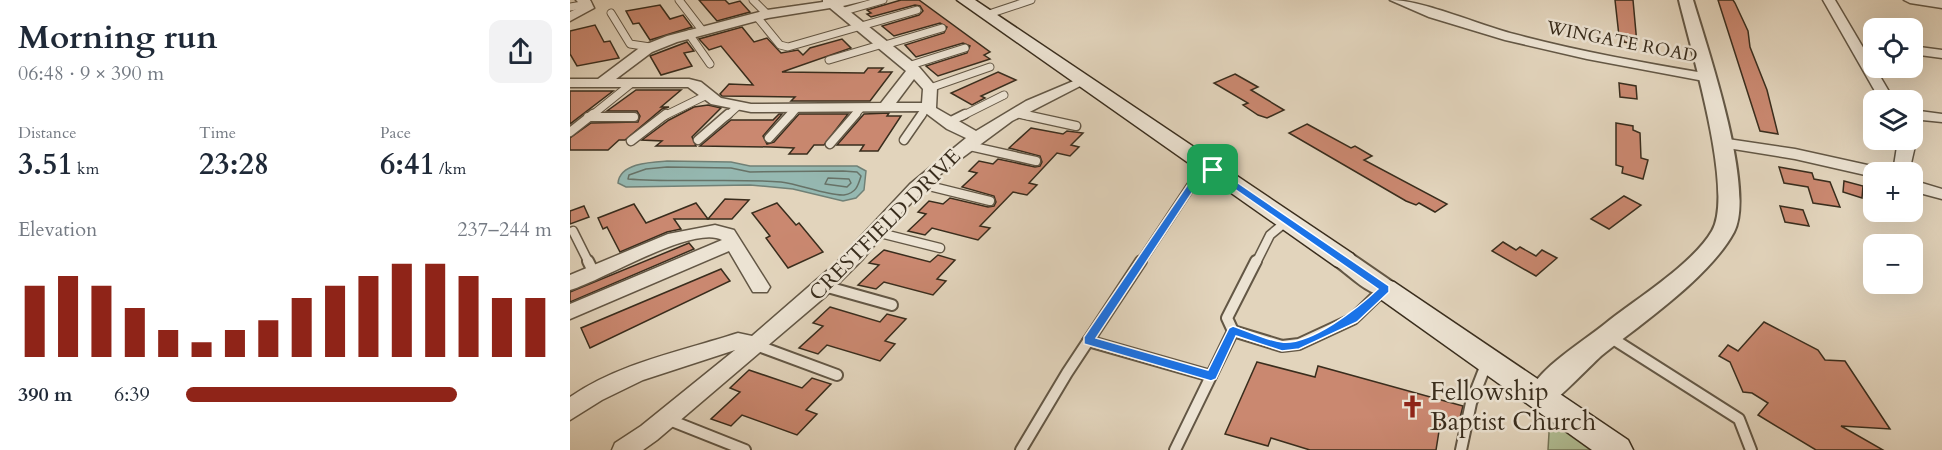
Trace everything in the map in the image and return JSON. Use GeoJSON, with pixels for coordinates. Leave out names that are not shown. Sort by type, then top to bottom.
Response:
{"type":"FeatureCollection","features":[{"type":"Feature","properties":{"kind":"main road"},"geometry":{"type":"LineString","coordinates":[[965,0],[1344,260]]}},
{"type":"Feature","properties":{"kind":"main road"},"geometry":{"type":"LineString","coordinates":[[1385,289],[1617,450]]}},
{"type":"Feature","properties":{"kind":"street"},"geometry":{"type":"LineString","coordinates":[[601,83],[650,47],[696,32],[762,15],[862,0]]}},
{"type":"Feature","properties":{"kind":"street","name":"WINGATE ROAD"},"geometry":{"type":"LineString","coordinates":[[1396,0],[1461,23],[1539,45],[1704,76]]}},
{"type":"Feature","properties":{"kind":"street"},"geometry":{"type":"LineString","coordinates":[[1540,396],[1569,367],[1692,268],[1719,237],[1726,224],[1730,207],[1721,143],[1686,0]]}},
{"type":"Feature","properties":{"kind":"street"},"geometry":{"type":"LineString","coordinates":[[1829,0],[1881,90]]}},
{"type":"Feature","properties":{"kind":"street"},"geometry":{"type":"LineString","coordinates":[[1910,0],[1942,4]]}},
{"type":"Feature","properties":{"kind":"street"},"geometry":{"type":"LineString","coordinates":[[570,17],[588,8],[585,2]]}},
{"type":"Feature","properties":{"kind":"street"},"geometry":{"type":"LineString","coordinates":[[836,4],[911,68],[930,88],[927,107]]}},
{"type":"Feature","properties":{"kind":"street"},"geometry":{"type":"LineString","coordinates":[[1854,43],[1863,44]]}},
{"type":"Feature","properties":{"kind":"street"},"geometry":{"type":"LineString","coordinates":[[1923,51],[1942,54]]}},
{"type":"Feature","properties":{"kind":"street"},"geometry":{"type":"LineString","coordinates":[[886,106],[911,68]]}},
{"type":"Feature","properties":{"kind":"street","name":"CRESTFIELD DRIVE"},"geometry":{"type":"LineString","coordinates":[[624,450],[667,419],[825,286],[921,184],[971,141],[1016,113],[1083,81]]}},
{"type":"Feature","properties":{"kind":"street"},"geometry":{"type":"LineString","coordinates":[[570,83],[689,83],[696,85],[716,100],[738,106],[796,109],[927,107],[971,141]]}},
{"type":"Feature","properties":{"kind":"street"},"geometry":{"type":"LineString","coordinates":[[1923,115],[1942,118]]}},
{"type":"Feature","properties":{"kind":"street"},"geometry":{"type":"LineString","coordinates":[[1721,143],[1795,154],[1863,169]]}},
{"type":"Feature","properties":{"kind":"street"},"geometry":{"type":"LineString","coordinates":[[1923,188],[1942,194]]}},
{"type":"Feature","properties":{"kind":"street"},"geometry":{"type":"LineString","coordinates":[[570,283],[698,231],[721,230],[728,234],[760,287]]}},
{"type":"Feature","properties":{"kind":"street"},"geometry":{"type":"LineString","coordinates":[[570,312],[733,242]]}},
{"type":"Feature","properties":{"kind":"street"},"geometry":{"type":"LineString","coordinates":[[1344,260],[1385,289]]}},
{"type":"Feature","properties":{"kind":"street"},"geometry":{"type":"LineString","coordinates":[[570,410],[594,393],[635,374],[738,341],[756,345]]}},
{"type":"Feature","properties":{"kind":"lane"},"geometry":{"type":"LineString","coordinates":[[680,0],[710,64]]}},
{"type":"Feature","properties":{"kind":"lane"},"geometry":{"type":"LineString","coordinates":[[753,0],[783,46],[801,45],[917,10]]}},
{"type":"Feature","properties":{"kind":"lane"},"geometry":{"type":"LineString","coordinates":[[836,4],[883,0]]}},
{"type":"Feature","properties":{"kind":"lane"},"geometry":{"type":"LineString","coordinates":[[986,15],[1031,0]]}},
{"type":"Feature","properties":{"kind":"lane"},"geometry":{"type":"LineString","coordinates":[[570,7],[585,2]]}},
{"type":"Feature","properties":{"kind":"lane"},"geometry":{"type":"LineString","coordinates":[[610,13],[630,44],[650,47]]}},
{"type":"Feature","properties":{"kind":"lane"},"geometry":{"type":"LineString","coordinates":[[829,60],[942,28]]}},
{"type":"Feature","properties":{"kind":"lane"},"geometry":{"type":"LineString","coordinates":[[911,68],[965,48]]}},
{"type":"Feature","properties":{"kind":"lane"},"geometry":{"type":"LineString","coordinates":[[930,88],[990,67]]}},
{"type":"Feature","properties":{"kind":"lane"},"geometry":{"type":"LineString","coordinates":[[570,132],[632,83]]}},
{"type":"Feature","properties":{"kind":"lane"},"geometry":{"type":"LineString","coordinates":[[631,141],[671,111],[707,95]]}},
{"type":"Feature","properties":{"kind":"lane"},"geometry":{"type":"LineString","coordinates":[[947,123],[1004,96]]}},
{"type":"Feature","properties":{"kind":"lane"},"geometry":{"type":"LineString","coordinates":[[698,140],[716,122],[738,106]]}},
{"type":"Feature","properties":{"kind":"lane"},"geometry":{"type":"LineString","coordinates":[[904,140],[927,107]]}},
{"type":"Feature","properties":{"kind":"lane"},"geometry":{"type":"LineString","coordinates":[[830,144],[861,108]]}},
{"type":"Feature","properties":{"kind":"lane"},"geometry":{"type":"LineString","coordinates":[[769,138],[796,109]]}},
{"type":"Feature","properties":{"kind":"lane"},"geometry":{"type":"LineString","coordinates":[[1016,113],[1076,126]]}},
{"type":"Feature","properties":{"kind":"lane"},"geometry":{"type":"LineString","coordinates":[[588,117],[634,117]]}},
{"type":"Feature","properties":{"kind":"lane"},"geometry":{"type":"LineString","coordinates":[[971,141],[1036,161]]}},
{"type":"Feature","properties":{"kind":"lane"},"geometry":{"type":"LineString","coordinates":[[1021,450],[1041,413],[1088,340],[1191,186],[1213,170]]}},
{"type":"Feature","properties":{"kind":"lane"},"geometry":{"type":"LineString","coordinates":[[921,184],[990,201]]}},
{"type":"Feature","properties":{"kind":"lane"},"geometry":{"type":"LineString","coordinates":[[1287,221],[1270,235],[1227,318],[1233,331],[1282,346],[1299,344],[1353,319],[1385,289]]}},
{"type":"Feature","properties":{"kind":"lane"},"geometry":{"type":"LineString","coordinates":[[573,231],[594,273]]}},
{"type":"Feature","properties":{"kind":"lane"},"geometry":{"type":"LineString","coordinates":[[876,232],[940,248]]}},
{"type":"Feature","properties":{"kind":"lane"},"geometry":{"type":"LineString","coordinates":[[825,286],[892,305]]}},
{"type":"Feature","properties":{"kind":"lane"},"geometry":{"type":"LineString","coordinates":[[1175,450],[1233,331]]}},
{"type":"Feature","properties":{"kind":"lane"},"geometry":{"type":"LineString","coordinates":[[1609,336],[1739,418],[1751,450]]}},
{"type":"Feature","properties":{"kind":"lane"},"geometry":{"type":"LineString","coordinates":[[1088,340],[1211,376]]}},
{"type":"Feature","properties":{"kind":"lane"},"geometry":{"type":"LineString","coordinates":[[756,345],[837,375]]}},
{"type":"Feature","properties":{"kind":"lane"},"geometry":{"type":"LineString","coordinates":[[1461,450],[1471,403],[1488,360]]}},
{"type":"Feature","properties":{"kind":"lane"},"geometry":{"type":"LineString","coordinates":[[667,419],[745,450]]}},
{"type":"Feature","properties":{"kind":"green space"},"geometry":{"type":"Polygon","coordinates":[[[1550,416],[1598,450],[1548,450],[1550,416]]]}},
{"type":"Feature","properties":{"kind":"water"},"geometry":{"type":"Polygon","coordinates":[[[731,162],[750,166],[857,166],[866,171],[864,190],[856,198],[843,201],[793,189],[750,185],[626,187],[618,183],[624,171],[630,168],[645,163],[731,162]]]}},
{"type":"Feature","properties":{"kind":"building"},"geometry":{"type":"Polygon","coordinates":[[[699,0],[725,0],[729,4],[740,1],[750,12],[717,21],[699,0]]]}},
{"type":"Feature","properties":{"kind":"building"},"geometry":{"type":"Polygon","coordinates":[[[901,0],[919,0],[990,52],[984,55],[990,59],[938,76],[926,66],[967,53],[970,46],[963,43],[916,57],[905,45],[944,33],[947,27],[940,23],[894,36],[882,26],[919,15],[923,11],[920,6],[915,5],[871,17],[867,14],[871,13],[867,10],[901,0]]]}},
{"type":"Feature","properties":{"kind":"building"},"geometry":{"type":"Polygon","coordinates":[[[1615,0],[1633,0],[1637,44],[1624,42],[1624,37],[1619,36],[1615,0]]]}},
{"type":"Feature","properties":{"kind":"building"},"geometry":{"type":"Polygon","coordinates":[[[1718,0],[1733,0],[1748,31],[1750,47],[1767,90],[1778,134],[1760,131],[1718,0]]]}},
{"type":"Feature","properties":{"kind":"building"},"geometry":{"type":"Polygon","coordinates":[[[660,5],[670,19],[683,15],[692,27],[650,40],[639,23],[633,24],[626,11],[660,5]]]}},
{"type":"Feature","properties":{"kind":"building"},"geometry":{"type":"Polygon","coordinates":[[[595,25],[604,42],[610,41],[619,58],[577,66],[570,54],[570,31],[595,25]]]}},
{"type":"Feature","properties":{"kind":"building"},"geometry":{"type":"Polygon","coordinates":[[[742,27],[754,42],[767,38],[781,53],[798,50],[803,55],[810,48],[842,39],[851,48],[782,72],[864,73],[868,68],[883,68],[879,72],[892,72],[870,101],[791,101],[795,97],[722,96],[720,94],[729,84],[753,85],[721,46],[709,50],[699,39],[742,27]]]}},
{"type":"Feature","properties":{"kind":"building"},"geometry":{"type":"Polygon","coordinates":[[[687,42],[694,51],[684,53],[692,66],[661,75],[650,56],[687,42]]]}},
{"type":"Feature","properties":{"kind":"building"},"geometry":{"type":"Polygon","coordinates":[[[998,72],[1016,80],[981,96],[985,98],[972,105],[951,93],[998,72]]]}},
{"type":"Feature","properties":{"kind":"building"},"geometry":{"type":"Polygon","coordinates":[[[1235,74],[1258,87],[1251,90],[1284,110],[1267,118],[1258,115],[1243,105],[1248,103],[1214,83],[1235,74]]]}},
{"type":"Feature","properties":{"kind":"building"},"geometry":{"type":"Polygon","coordinates":[[[1619,83],[1636,86],[1637,99],[1620,97],[1619,83]]]}},
{"type":"Feature","properties":{"kind":"building"},"geometry":{"type":"Polygon","coordinates":[[[636,90],[681,90],[661,107],[669,107],[662,109],[625,140],[619,140],[608,150],[570,150],[570,138],[591,123],[638,122],[640,116],[637,111],[607,111],[636,90]]]}},
{"type":"Feature","properties":{"kind":"building"},"geometry":{"type":"Polygon","coordinates":[[[570,91],[613,91],[570,124],[570,91]]]}},
{"type":"Feature","properties":{"kind":"building"},"geometry":{"type":"Polygon","coordinates":[[[708,105],[721,108],[692,137],[696,146],[656,146],[662,141],[642,140],[669,120],[694,107],[708,105]]]}},
{"type":"Feature","properties":{"kind":"building"},"geometry":{"type":"Polygon","coordinates":[[[889,113],[887,116],[901,116],[878,151],[860,151],[864,145],[837,145],[864,114],[889,113]]]}},
{"type":"Feature","properties":{"kind":"building"},"geometry":{"type":"Polygon","coordinates":[[[782,114],[763,136],[767,144],[774,142],[799,114],[848,114],[824,145],[814,145],[807,154],[789,154],[794,148],[700,146],[731,120],[773,120],[782,114]]]}},
{"type":"Feature","properties":{"kind":"building"},"geometry":{"type":"Polygon","coordinates":[[[1616,123],[1633,126],[1633,130],[1640,133],[1641,158],[1648,160],[1643,179],[1622,173],[1623,167],[1616,165],[1616,123]]]}},
{"type":"Feature","properties":{"kind":"building"},"geometry":{"type":"Polygon","coordinates":[[[1307,124],[1351,148],[1355,146],[1372,156],[1364,160],[1447,204],[1435,212],[1419,203],[1416,205],[1406,201],[1289,133],[1307,124]]]}},
{"type":"Feature","properties":{"kind":"building"},"geometry":{"type":"Polygon","coordinates":[[[1031,128],[1063,134],[1067,131],[1083,133],[1071,145],[1079,147],[1070,156],[1057,153],[1029,183],[1037,185],[1027,195],[1013,192],[980,226],[990,228],[978,240],[932,228],[925,235],[908,231],[926,214],[918,212],[929,201],[943,204],[950,198],[988,207],[994,206],[996,202],[994,196],[962,187],[977,173],[969,171],[979,161],[993,164],[998,159],[1035,167],[1040,166],[1042,162],[1040,156],[1009,148],[1031,128]]]}},
{"type":"Feature","properties":{"kind":"building"},"geometry":{"type":"Polygon","coordinates":[[[1779,167],[1812,173],[1814,179],[1830,182],[1840,207],[1813,203],[1808,187],[1784,183],[1779,167]]]}},
{"type":"Feature","properties":{"kind":"building"},"geometry":{"type":"Polygon","coordinates":[[[1844,181],[1863,186],[1862,198],[1843,192],[1844,181]]]}},
{"type":"Feature","properties":{"kind":"building"},"geometry":{"type":"Polygon","coordinates":[[[1624,196],[1641,205],[1609,229],[1591,219],[1624,196]]]}},
{"type":"Feature","properties":{"kind":"building"},"geometry":{"type":"Polygon","coordinates":[[[725,199],[749,200],[732,219],[708,219],[725,199]]]}},
{"type":"Feature","properties":{"kind":"building"},"geometry":{"type":"Polygon","coordinates":[[[696,203],[708,219],[674,219],[681,229],[667,232],[620,252],[607,227],[603,229],[598,218],[634,204],[646,223],[696,203]]]}},
{"type":"Feature","properties":{"kind":"building"},"geometry":{"type":"Polygon","coordinates":[[[777,203],[796,225],[799,223],[823,252],[788,268],[766,238],[770,236],[752,213],[777,203]]]}},
{"type":"Feature","properties":{"kind":"building"},"geometry":{"type":"Polygon","coordinates":[[[584,206],[589,217],[570,224],[570,211],[584,206]]]}},
{"type":"Feature","properties":{"kind":"building"},"geometry":{"type":"Polygon","coordinates":[[[1780,206],[1803,210],[1809,226],[1785,222],[1780,206]]]}},
{"type":"Feature","properties":{"kind":"building"},"geometry":{"type":"Polygon","coordinates":[[[1503,242],[1516,250],[1520,247],[1536,256],[1542,250],[1557,258],[1536,276],[1492,251],[1503,242]]]}},
{"type":"Feature","properties":{"kind":"building"},"geometry":{"type":"Polygon","coordinates":[[[689,243],[694,249],[570,302],[570,292],[689,243]]]}},
{"type":"Feature","properties":{"kind":"building"},"geometry":{"type":"Polygon","coordinates":[[[884,250],[930,262],[938,255],[955,260],[937,279],[946,281],[933,295],[884,282],[876,289],[858,285],[879,265],[869,263],[884,250]]]}},
{"type":"Feature","properties":{"kind":"building"},"geometry":{"type":"Polygon","coordinates":[[[721,269],[730,281],[590,348],[581,328],[721,269]]]}},
{"type":"Feature","properties":{"kind":"building"},"geometry":{"type":"Polygon","coordinates":[[[830,307],[880,322],[887,314],[906,319],[885,341],[895,344],[880,361],[827,345],[818,354],[799,348],[823,326],[813,323],[830,307]]]}},
{"type":"Feature","properties":{"kind":"building"},"geometry":{"type":"Polygon","coordinates":[[[1764,322],[1818,350],[1825,360],[1845,361],[1890,429],[1841,426],[1883,450],[1816,450],[1758,415],[1768,403],[1752,393],[1743,392],[1730,362],[1719,356],[1728,345],[1738,351],[1764,322]]]}},
{"type":"Feature","properties":{"kind":"building","name":"Fellowship Baptist Church"},"geometry":{"type":"Polygon","coordinates":[[[1257,362],[1315,377],[1318,366],[1463,406],[1457,430],[1440,425],[1436,450],[1310,450],[1271,438],[1268,446],[1225,434],[1257,362]]]}},
{"type":"Feature","properties":{"kind":"building"},"geometry":{"type":"Polygon","coordinates":[[[749,370],[802,388],[812,378],[831,384],[806,410],[817,414],[797,435],[742,415],[731,426],[711,419],[740,392],[730,388],[749,370]]]}},
{"type":"Feature","properties":{"kind":"place","name":"Fellowship Baptist Church"},"geometry":{"type":"Point","coordinates":[1412,406]}},
{"type":"Feature","properties":{"kind":"route"},"geometry":{"type":"LineString","coordinates":[[1213,170],[1385,289],[1353,319],[1299,344],[1282,346],[1233,331],[1211,376],[1088,340],[1191,186],[1213,170]]}}]}
